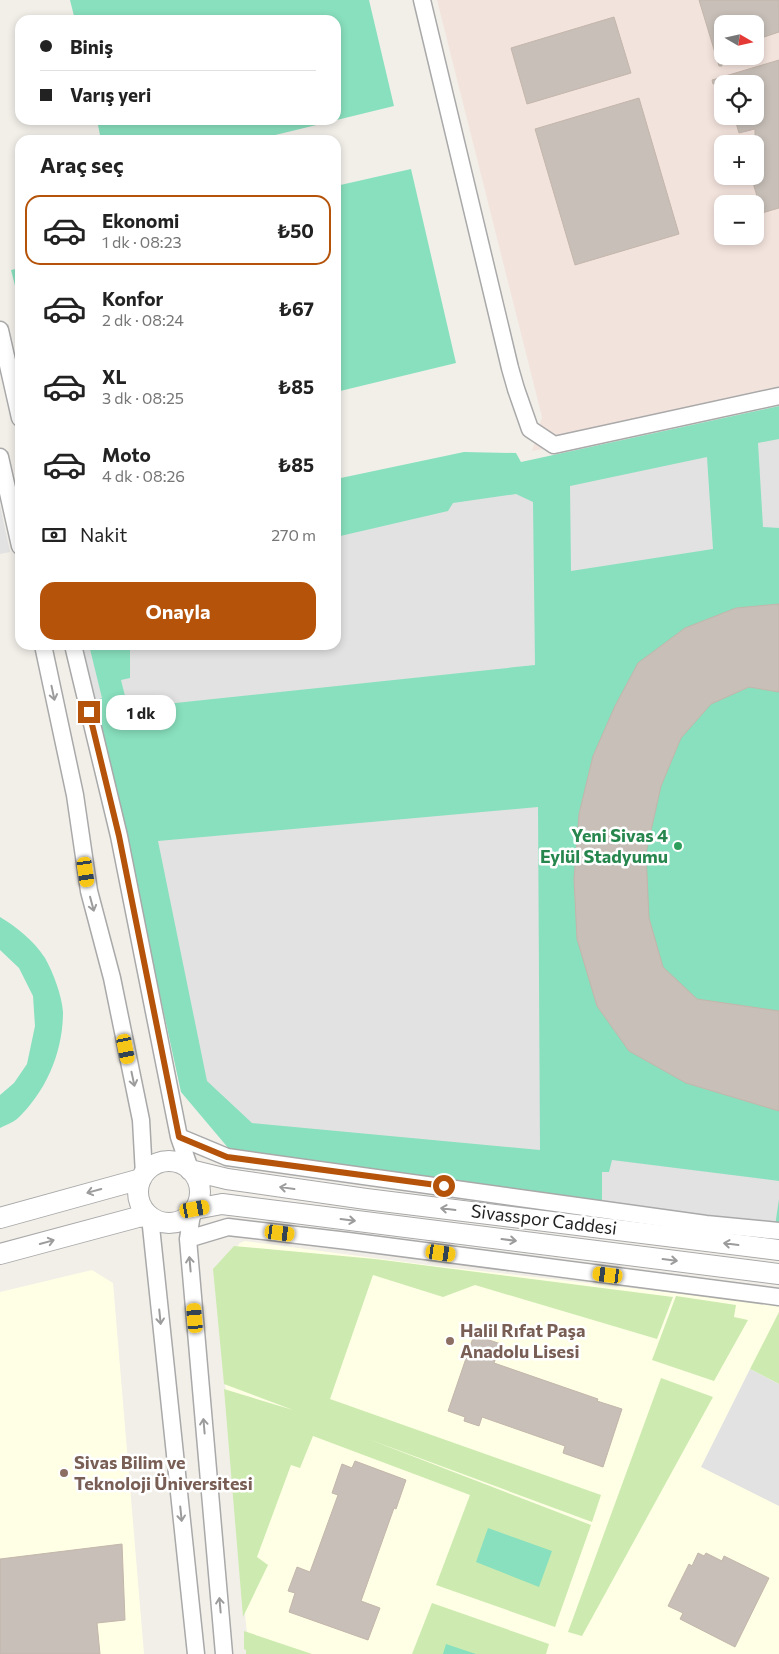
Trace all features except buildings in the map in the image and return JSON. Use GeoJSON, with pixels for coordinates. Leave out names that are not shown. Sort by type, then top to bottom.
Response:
{"type":"FeatureCollection","features":[{"type":"Feature","properties":{"kind":"street"},"geometry":{"type":"LineString","coordinates":[[422,0],[510,368],[530,429],[554,445],[779,396]]}},
{"type":"Feature","properties":{"kind":"street"},"geometry":{"type":"LineString","coordinates":[[0,330],[15,396]]}},
{"type":"Feature","properties":{"kind":"street"},"geometry":{"type":"LineString","coordinates":[[0,457],[15,524]]}},
{"type":"Feature","properties":{"kind":"street"},"geometry":{"type":"LineString","coordinates":[[44,650],[75,795],[89,891],[112,978],[141,1120],[143,1176]]}},
{"type":"Feature","properties":{"kind":"street"},"geometry":{"type":"LineString","coordinates":[[74,650],[119,836],[179,1137],[190,1170],[196,1178],[200,1189],[199,1200],[193,1211],[184,1220],[175,1223],[158,1222],[142,1209],[138,1188],[143,1176],[151,1167],[166,1162],[177,1162],[190,1170]]}},
{"type":"Feature","properties":{"kind":"street"},"geometry":{"type":"LineString","coordinates":[[179,1137],[227,1157],[706,1224],[779,1231]]}},
{"type":"Feature","properties":{"kind":"street","name":"Sivasspor Caddesi"},"geometry":{"type":"LineString","coordinates":[[190,1170],[227,1179],[366,1199],[779,1250]]}},
{"type":"Feature","properties":{"kind":"street"},"geometry":{"type":"LineString","coordinates":[[0,1218],[143,1176]]}},
{"type":"Feature","properties":{"kind":"street","name":"Sivasspor Caddesi"},"geometry":{"type":"LineString","coordinates":[[193,1211],[222,1204],[779,1274]]}},
{"type":"Feature","properties":{"kind":"street"},"geometry":{"type":"LineString","coordinates":[[193,1211],[188,1239],[224,1654]]}},
{"type":"Feature","properties":{"kind":"street"},"geometry":{"type":"LineString","coordinates":[[0,1254],[138,1217],[149,1216]]}},
{"type":"Feature","properties":{"kind":"street"},"geometry":{"type":"LineString","coordinates":[[149,1216],[196,1654]]}},
{"type":"Feature","properties":{"kind":"street"},"geometry":{"type":"LineString","coordinates":[[188,1239],[228,1227],[779,1297]]}},
{"type":"Feature","properties":{"kind":"shaded area"},"geometry":{"type":"Polygon","coordinates":[[[437,0],[779,0],[779,402],[615,438],[532,451],[542,417],[437,0]]]}},
{"type":"Feature","properties":{"kind":"shaded area"},"geometry":{"type":"Polygon","coordinates":[[[779,439],[779,528],[763,527],[758,443],[779,439]]]}},
{"type":"Feature","properties":{"kind":"shaded area"},"geometry":{"type":"Polygon","coordinates":[[[707,457],[713,549],[571,571],[570,486],[707,457]]]}},
{"type":"Feature","properties":{"kind":"shaded area"},"geometry":{"type":"Polygon","coordinates":[[[516,494],[533,502],[535,665],[128,708],[121,680],[130,678],[130,650],[341,650],[341,536],[448,511],[453,503],[516,494]]]}},
{"type":"Feature","properties":{"kind":"shaded area"},"geometry":{"type":"Polygon","coordinates":[[[0,505],[10,552],[0,554],[0,505]]]}},
{"type":"Feature","properties":{"kind":"shaded area"},"geometry":{"type":"Polygon","coordinates":[[[79,650],[90,650],[102,698],[92,702],[79,650]]]}},
{"type":"Feature","properties":{"kind":"shaded area"},"geometry":{"type":"Polygon","coordinates":[[[538,807],[540,1150],[252,1123],[207,1081],[158,841],[538,807]]]}},
{"type":"Feature","properties":{"kind":"shaded area"},"geometry":{"type":"Polygon","coordinates":[[[612,1160],[779,1181],[779,1199],[775,1226],[602,1202],[602,1172],[609,1172],[612,1160]]]}},
{"type":"Feature","properties":{"kind":"shaded area"},"geometry":{"type":"Polygon","coordinates":[[[245,1241],[428,1265],[779,1305],[779,1654],[249,1654],[233,1493],[217,1270],[240,1243],[245,1241]]]}},
{"type":"Feature","properties":{"kind":"shaded area","name":"Sivas Bilim ve Teknoloji Üniversitesi"},"geometry":{"type":"Polygon","coordinates":[[[92,1270],[113,1283],[144,1654],[0,1654],[0,1292],[92,1270]]]}},
{"type":"Feature","properties":{"kind":"shaded area"},"geometry":{"type":"Polygon","coordinates":[[[750,1369],[779,1384],[779,1506],[701,1467],[750,1369]]]}},
{"type":"Feature","properties":{"kind":"green space"},"geometry":{"type":"Polygon","coordinates":[[[70,0],[369,0],[394,106],[341,119],[341,15],[74,15],[70,0]]]}},
{"type":"Feature","properties":{"kind":"green space"},"geometry":{"type":"Polygon","coordinates":[[[98,125],[316,125],[275,135],[100,135],[98,125]]]}},
{"type":"Feature","properties":{"kind":"green space"},"geometry":{"type":"Polygon","coordinates":[[[411,169],[456,363],[341,391],[341,185],[411,169]]]}},
{"type":"Feature","properties":{"kind":"green space"},"geometry":{"type":"Polygon","coordinates":[[[15,269],[15,286],[11,270],[15,269]]]}},
{"type":"Feature","properties":{"kind":"green space"},"geometry":{"type":"Polygon","coordinates":[[[779,406],[779,1228],[235,1156],[181,1092],[85,650],[341,650],[341,478],[464,452],[516,453],[521,462],[779,406]]]}},
{"type":"Feature","properties":{"kind":"green space"},"geometry":{"type":"Polygon","coordinates":[[[0,917],[25,935],[45,958],[57,984],[63,1012],[60,1042],[51,1070],[44,1084],[36,1097],[17,1119],[0,1128],[0,1095],[14,1083],[27,1064],[35,1026],[33,996],[19,968],[0,950],[0,917]]]}},
{"type":"Feature","properties":{"kind":"green space"},"geometry":{"type":"Polygon","coordinates":[[[234,1246],[375,1259],[673,1297],[657,1339],[475,1285],[443,1297],[373,1275],[330,1399],[601,1495],[592,1522],[368,1439],[591,1525],[555,1627],[436,1585],[470,1495],[313,1436],[300,1468],[291,1465],[257,1557],[268,1565],[243,1617],[224,1389],[293,1410],[224,1384],[213,1269],[234,1246]]]}},
{"type":"Feature","properties":{"kind":"green space"},"geometry":{"type":"Polygon","coordinates":[[[676,1296],[736,1305],[734,1317],[748,1320],[714,1381],[652,1360],[676,1296]]]}},
{"type":"Feature","properties":{"kind":"green space"},"geometry":{"type":"Polygon","coordinates":[[[779,1312],[779,1384],[750,1369],[779,1312]]]}},
{"type":"Feature","properties":{"kind":"green space"},"geometry":{"type":"Polygon","coordinates":[[[661,1378],[713,1397],[582,1636],[568,1632],[661,1378]]]}},
{"type":"Feature","properties":{"kind":"green space"},"geometry":{"type":"Polygon","coordinates":[[[488,1528],[552,1551],[539,1587],[476,1562],[488,1528]]]}},
{"type":"Feature","properties":{"kind":"green space"},"geometry":{"type":"Polygon","coordinates":[[[432,1603],[549,1644],[546,1654],[412,1654],[432,1603]]]}},
{"type":"Feature","properties":{"kind":"green space"},"geometry":{"type":"Polygon","coordinates":[[[244,1631],[312,1654],[246,1654],[244,1649],[244,1631]]]}},
{"type":"Feature","properties":{"kind":"green space"},"geometry":{"type":"Polygon","coordinates":[[[446,1644],[476,1654],[443,1654],[446,1644]]]}},
{"type":"Feature","properties":{"kind":"place","name":"Yeni Sivas 4 Eylül Stadyumu"},"geometry":{"type":"Point","coordinates":[678,846]}},
{"type":"Feature","properties":{"kind":"place","name":"Halil Rıfat Paşa Anadolu Lisesi"},"geometry":{"type":"Point","coordinates":[450,1341]}},
{"type":"Feature","properties":{"kind":"place","name":"Sivas Bilim ve Teknoloji Üniversitesi"},"geometry":{"type":"Point","coordinates":[64,1473]}},
{"type":"Feature","properties":{"kind":"route"},"geometry":{"type":"LineString","coordinates":[[89,712],[119,836],[179,1137],[227,1157],[444,1186]]}}]}
